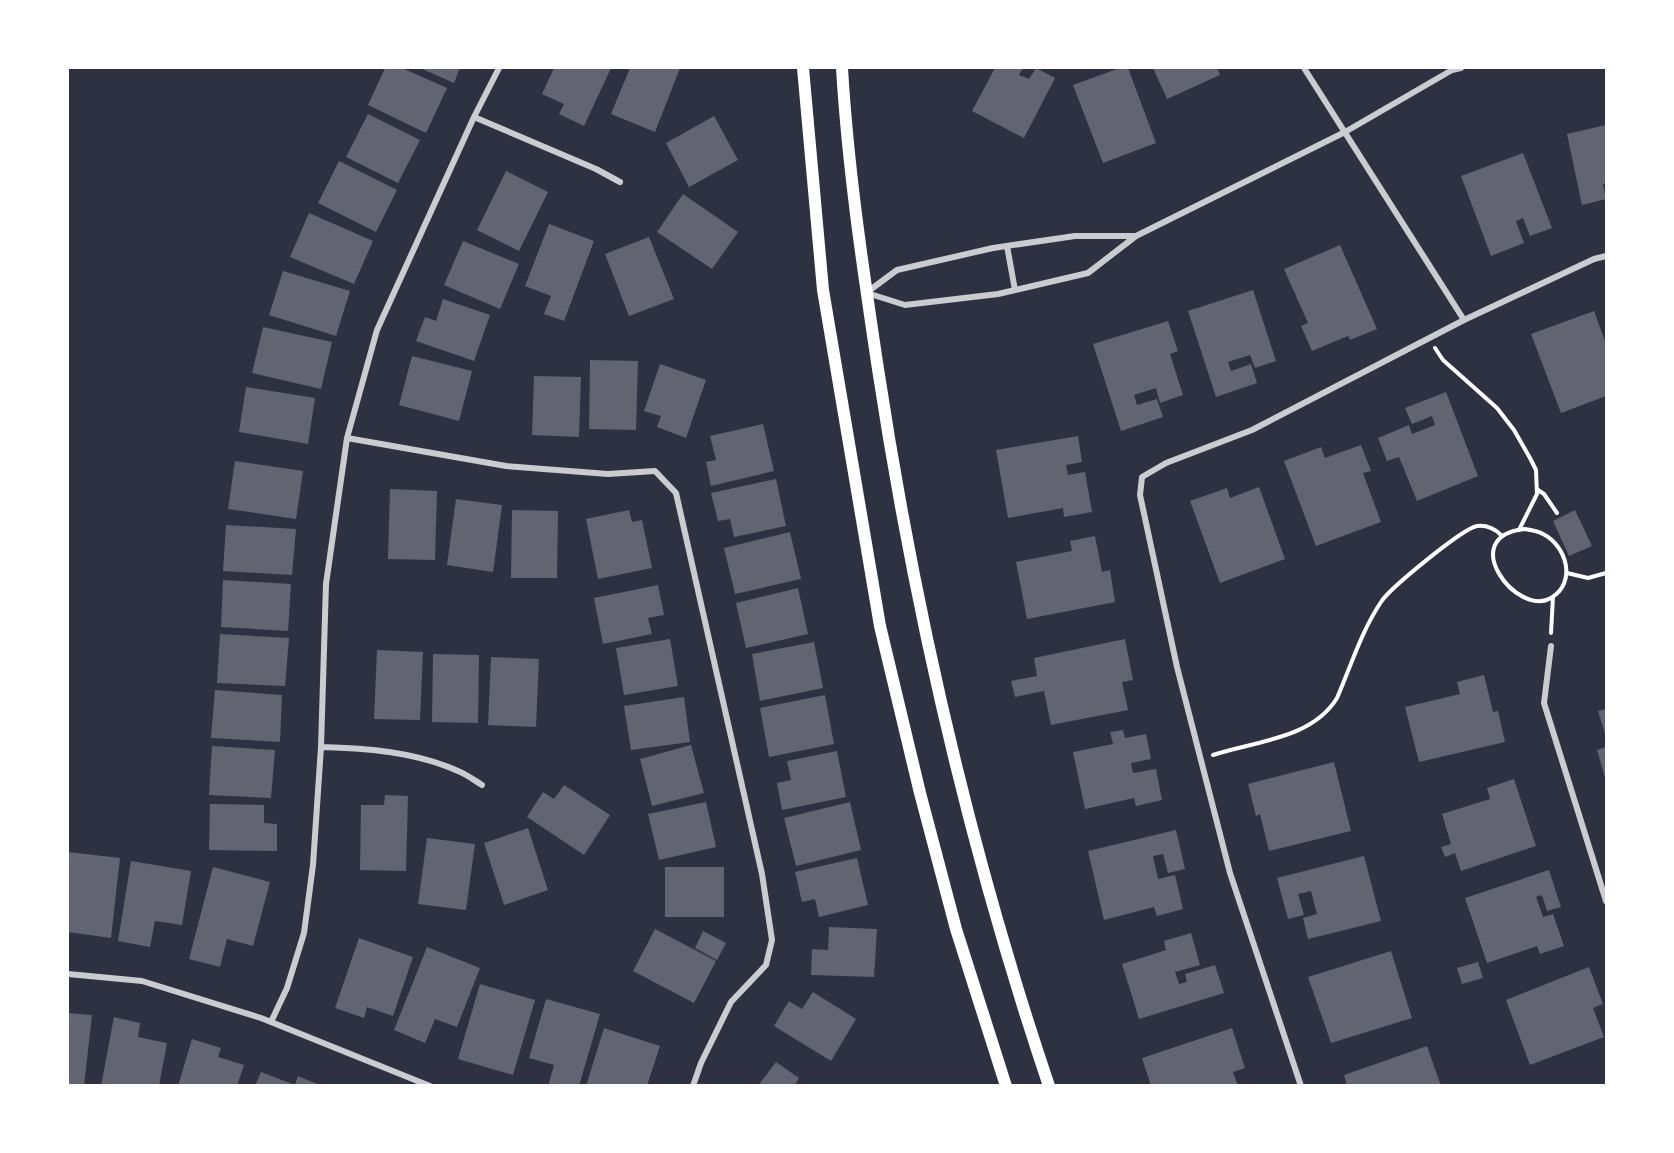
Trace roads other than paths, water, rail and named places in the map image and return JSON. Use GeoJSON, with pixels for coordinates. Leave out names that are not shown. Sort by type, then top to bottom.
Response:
{"type":"FeatureCollection","features":[{"type":"Feature","properties":{"kind":"main road"},"geometry":{"type":"LineString","coordinates":[[803,68],[823,290],[880,626],[920,793],[956,929],[1006,1086]]}},
{"type":"Feature","properties":{"kind":"main road"},"geometry":{"type":"LineString","coordinates":[[842,68],[851,172],[866,292],[895,483],[921,618],[959,780],[992,906],[1049,1086]]}},
{"type":"Feature","properties":{"kind":"street"},"geometry":{"type":"LineString","coordinates":[[271,1022],[287,988],[304,933],[313,865],[321,747],[326,584],[347,438],[377,330],[474,117],[499,68]]}},
{"type":"Feature","properties":{"kind":"street"},"geometry":{"type":"LineString","coordinates":[[1304,68],[1464,320]]}},
{"type":"Feature","properties":{"kind":"street"},"geometry":{"type":"LineString","coordinates":[[866,292],[905,304],[998,294],[1088,273],[1136,236],[1345,132],[1452,70],[1461,68]]}},
{"type":"Feature","properties":{"kind":"street"},"geometry":{"type":"LineString","coordinates":[[474,117],[596,169],[620,182]]}},
{"type":"Feature","properties":{"kind":"street"},"geometry":{"type":"LineString","coordinates":[[866,292],[897,270],[1007,246],[1075,236],[1136,236]]}},
{"type":"Feature","properties":{"kind":"street"},"geometry":{"type":"LineString","coordinates":[[1007,246],[1015,290]]}},
{"type":"Feature","properties":{"kind":"street"},"geometry":{"type":"LineString","coordinates":[[1301,1086],[1230,873],[1177,667],[1140,495],[1142,477],[1166,463],[1252,430],[1464,320],[1594,259],[1606,256]]}},
{"type":"Feature","properties":{"kind":"street"},"geometry":{"type":"LineString","coordinates":[[347,438],[506,466],[609,474],[655,471],[676,493],[762,874],[772,940],[766,965],[731,1002],[701,1063],[693,1086]]}},
{"type":"Feature","properties":{"kind":"street"},"geometry":{"type":"LineString","coordinates":[[1551,646],[1544,703],[1606,901]]}},
{"type":"Feature","properties":{"kind":"street"},"geometry":{"type":"LineString","coordinates":[[321,747],[356,748],[421,759],[458,771],[482,785]]}},
{"type":"Feature","properties":{"kind":"street"},"geometry":{"type":"LineString","coordinates":[[68,974],[142,981],[271,1022],[430,1086]]}}]}
